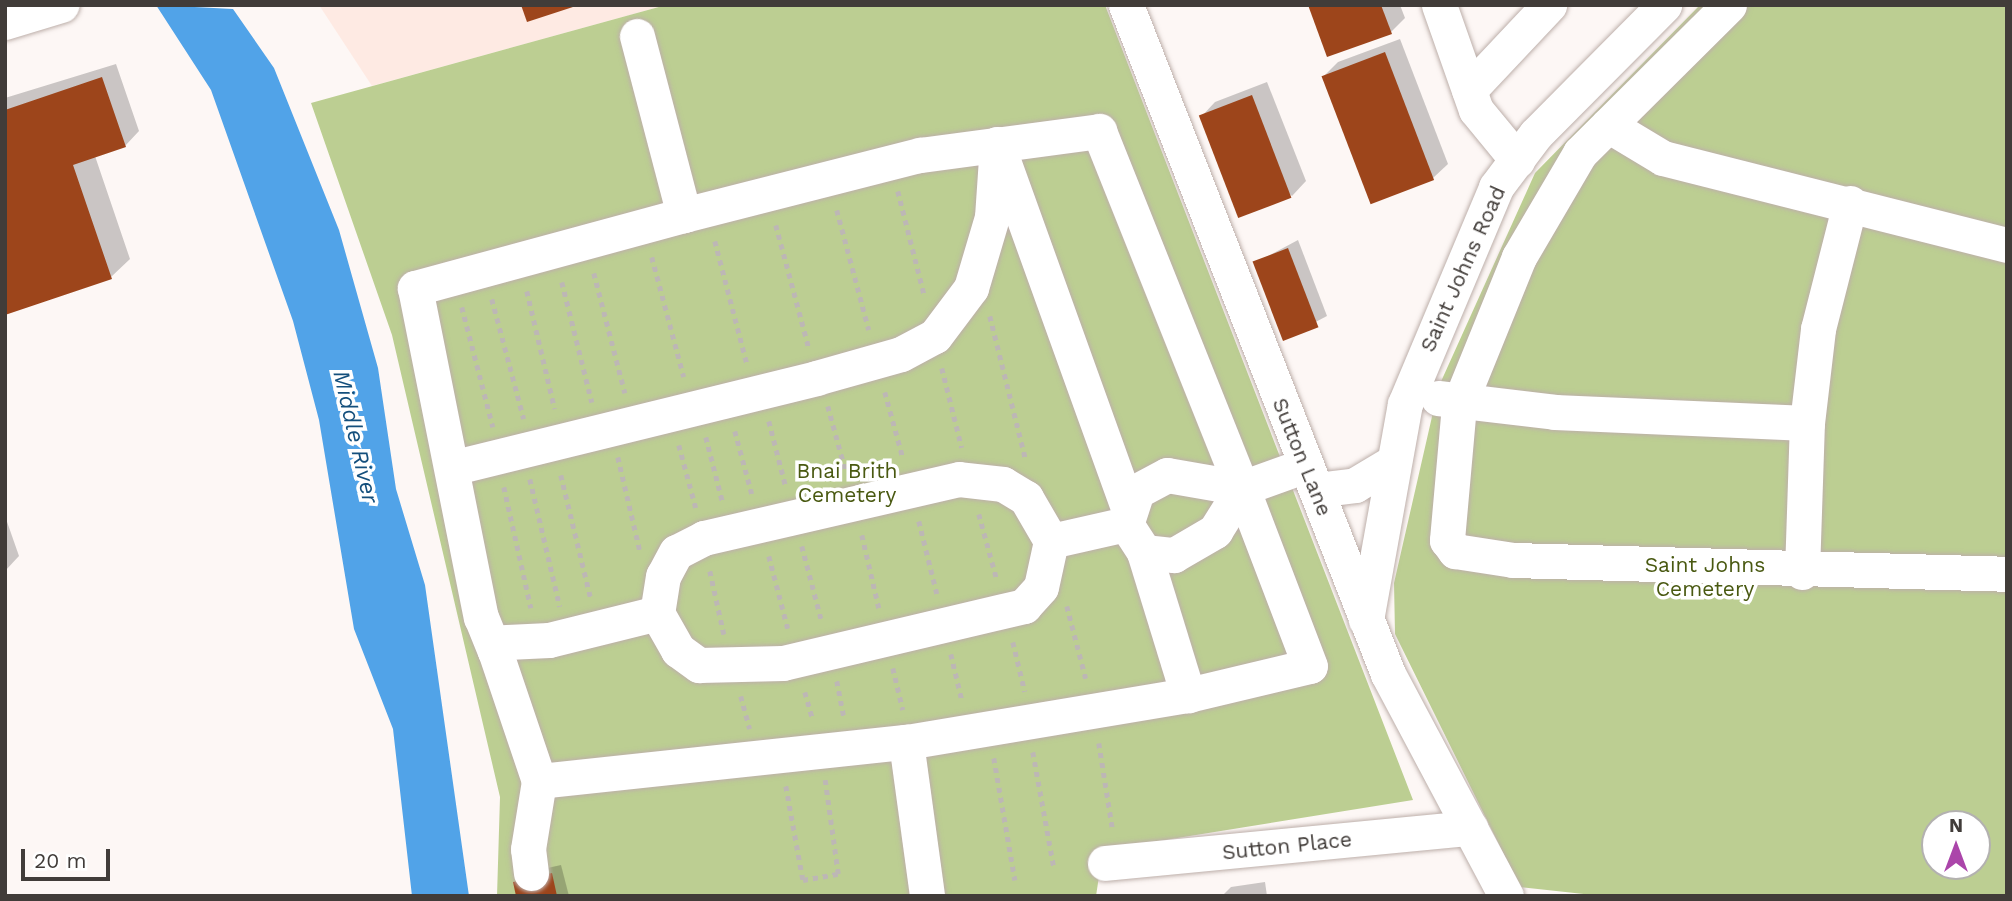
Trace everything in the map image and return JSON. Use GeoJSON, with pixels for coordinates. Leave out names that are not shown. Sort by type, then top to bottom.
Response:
{"type":"FeatureCollection","features":[{"type":"Feature","properties":{"kind":"street"},"geometry":{"type":"LineString","coordinates":[[5,22],[61,5]]}},
{"type":"Feature","properties":{"kind":"street","name":"Sutton Lane"},"geometry":{"type":"LineString","coordinates":[[1126,5],[1366,620],[1506,896]]}},
{"type":"Feature","properties":{"kind":"street"},"geometry":{"type":"LineString","coordinates":[[1439,5],[1476,110],[1517,160]]}},
{"type":"Feature","properties":{"kind":"street"},"geometry":{"type":"LineString","coordinates":[[1469,90],[1549,5]]}},
{"type":"Feature","properties":{"kind":"street","name":"Saint Johns Road"},"geometry":{"type":"LineString","coordinates":[[1366,620],[1390,464],[1411,390],[1496,187],[1517,160],[1664,5]]}},
{"type":"Feature","properties":{"kind":"street"},"geometry":{"type":"LineString","coordinates":[[1729,5],[1580,153],[1519,257],[1459,405],[1447,540],[1455,551],[1513,559],[1802,572],[2007,574]]}},
{"type":"Feature","properties":{"kind":"street"},"geometry":{"type":"LineString","coordinates":[[638,36],[695,212]]}},
{"type":"Feature","properties":{"kind":"street"},"geometry":{"type":"LineString","coordinates":[[1608,125],[1663,158],[1850,203],[2007,245]]}},
{"type":"Feature","properties":{"kind":"street"},"geometry":{"type":"LineString","coordinates":[[531,873],[527,849],[539,781],[481,617],[455,467],[415,288],[695,212],[891,163],[997,144],[1099,131],[1310,666],[1188,695],[906,743],[539,781]]}},
{"type":"Feature","properties":{"kind":"street"},"geometry":{"type":"LineString","coordinates":[[455,467],[877,361],[934,336],[971,288],[992,217],[997,144]]}},
{"type":"Feature","properties":{"kind":"street"},"geometry":{"type":"LineString","coordinates":[[997,144],[1133,529],[1188,695]]}},
{"type":"Feature","properties":{"kind":"street"},"geometry":{"type":"LineString","coordinates":[[1802,572],[1807,423],[1818,329],[1850,203]]}},
{"type":"Feature","properties":{"kind":"street"},"geometry":{"type":"LineString","coordinates":[[1411,390],[1459,405],[1807,423]]}},
{"type":"Feature","properties":{"kind":"street"},"geometry":{"type":"LineString","coordinates":[[1133,529],[1137,491],[1167,475],[1242,488],[1311,478],[1355,485],[1390,464]]}},
{"type":"Feature","properties":{"kind":"street"},"geometry":{"type":"LineString","coordinates":[[1045,528],[1041,587],[1024,606],[831,653],[731,668],[688,657],[657,613],[663,576],[676,552],[704,538],[911,489],[971,480],[1003,484],[1045,528],[1133,529],[1174,555],[1192,547],[1214,531],[1242,488]]}},
{"type":"Feature","properties":{"kind":"street"},"geometry":{"type":"LineString","coordinates":[[495,651],[508,642],[549,639],[657,613]]}},
{"type":"Feature","properties":{"kind":"street"},"geometry":{"type":"LineString","coordinates":[[906,743],[927,896]]}},
{"type":"Feature","properties":{"kind":"street","name":"Sutton Place"},"geometry":{"type":"LineString","coordinates":[[1110,852],[1470,828]]}},
{"type":"Feature","properties":{"kind":"path"},"geometry":{"type":"LineString","coordinates":[[891,163],[1006,612],[1030,723],[1054,867]]}},
{"type":"Feature","properties":{"kind":"path"},"geometry":{"type":"LineString","coordinates":[[829,178],[945,627],[979,731],[1016,880]]}},
{"type":"Feature","properties":{"kind":"path"},"geometry":{"type":"LineString","coordinates":[[695,212],[749,373],[761,392],[831,653],[851,748]]}},
{"type":"Feature","properties":{"kind":"path"},"geometry":{"type":"LineString","coordinates":[[570,246],[645,570],[663,576]]}},
{"type":"Feature","properties":{"kind":"path"},"geometry":{"type":"LineString","coordinates":[[570,246],[614,428]]}},
{"type":"Feature","properties":{"kind":"path"},"geometry":{"type":"LineString","coordinates":[[978,264],[1045,528]]}},
{"type":"Feature","properties":{"kind":"path"},"geometry":{"type":"LineString","coordinates":[[671,414],[704,538],[731,668],[757,759]]}},
{"type":"Feature","properties":{"kind":"path"},"geometry":{"type":"LineString","coordinates":[[1064,594],[1094,712],[1110,852]]}},
{"type":"Feature","properties":{"kind":"shaded area"},"geometry":{"type":"Polygon","coordinates":[[[319,5],[666,5],[372,86],[319,5]]]}},
{"type":"Feature","properties":{"kind":"green space","name":"Bnai Brith Cemetery"},"geometry":{"type":"Polygon","coordinates":[[[666,5],[1105,5],[1413,800],[1103,850],[1096,896],[497,896],[500,797],[392,335],[311,103],[666,5]]]}},
{"type":"Feature","properties":{"kind":"green space","name":"Saint Johns Cemetery"},"geometry":{"type":"Polygon","coordinates":[[[1700,5],[2007,5],[2007,896],[1602,896],[1520,887],[1395,634],[1394,583],[1439,386],[1535,173],[1700,5]]]}},
{"type":"Feature","properties":{"kind":"water","name":"Middle River"},"geometry":{"type":"Polygon","coordinates":[[[156,5],[233,9],[274,68],[339,230],[378,368],[396,489],[425,585],[469,896],[412,896],[393,729],[354,629],[319,420],[293,321],[211,90],[156,5]]]}},
{"type":"Feature","properties":{"kind":"building"},"geometry":{"type":"Polygon","coordinates":[[[521,5],[575,5],[576,6],[527,22],[521,5]]]}},
{"type":"Feature","properties":{"kind":"building"},"geometry":{"type":"Polygon","coordinates":[[[1308,5],[1381,5],[1392,34],[1327,57],[1308,5]]]}},
{"type":"Feature","properties":{"kind":"building"},"geometry":{"type":"Polygon","coordinates":[[[1385,52],[1434,180],[1371,204],[1322,76],[1385,52]]]}},
{"type":"Feature","properties":{"kind":"building"},"geometry":{"type":"Polygon","coordinates":[[[102,77],[126,147],[73,165],[112,279],[5,315],[5,110],[102,77]]]}},
{"type":"Feature","properties":{"kind":"building"},"geometry":{"type":"Polygon","coordinates":[[[1252,95],[1291,198],[1238,218],[1199,115],[1252,95]]]}},
{"type":"Feature","properties":{"kind":"building"},"geometry":{"type":"Polygon","coordinates":[[[1288,248],[1318,327],[1283,341],[1253,262],[1288,248]]]}},
{"type":"Feature","properties":{"kind":"building"},"geometry":{"type":"Polygon","coordinates":[[[552,873],[557,896],[516,896],[513,882],[552,873]]]}}]}
